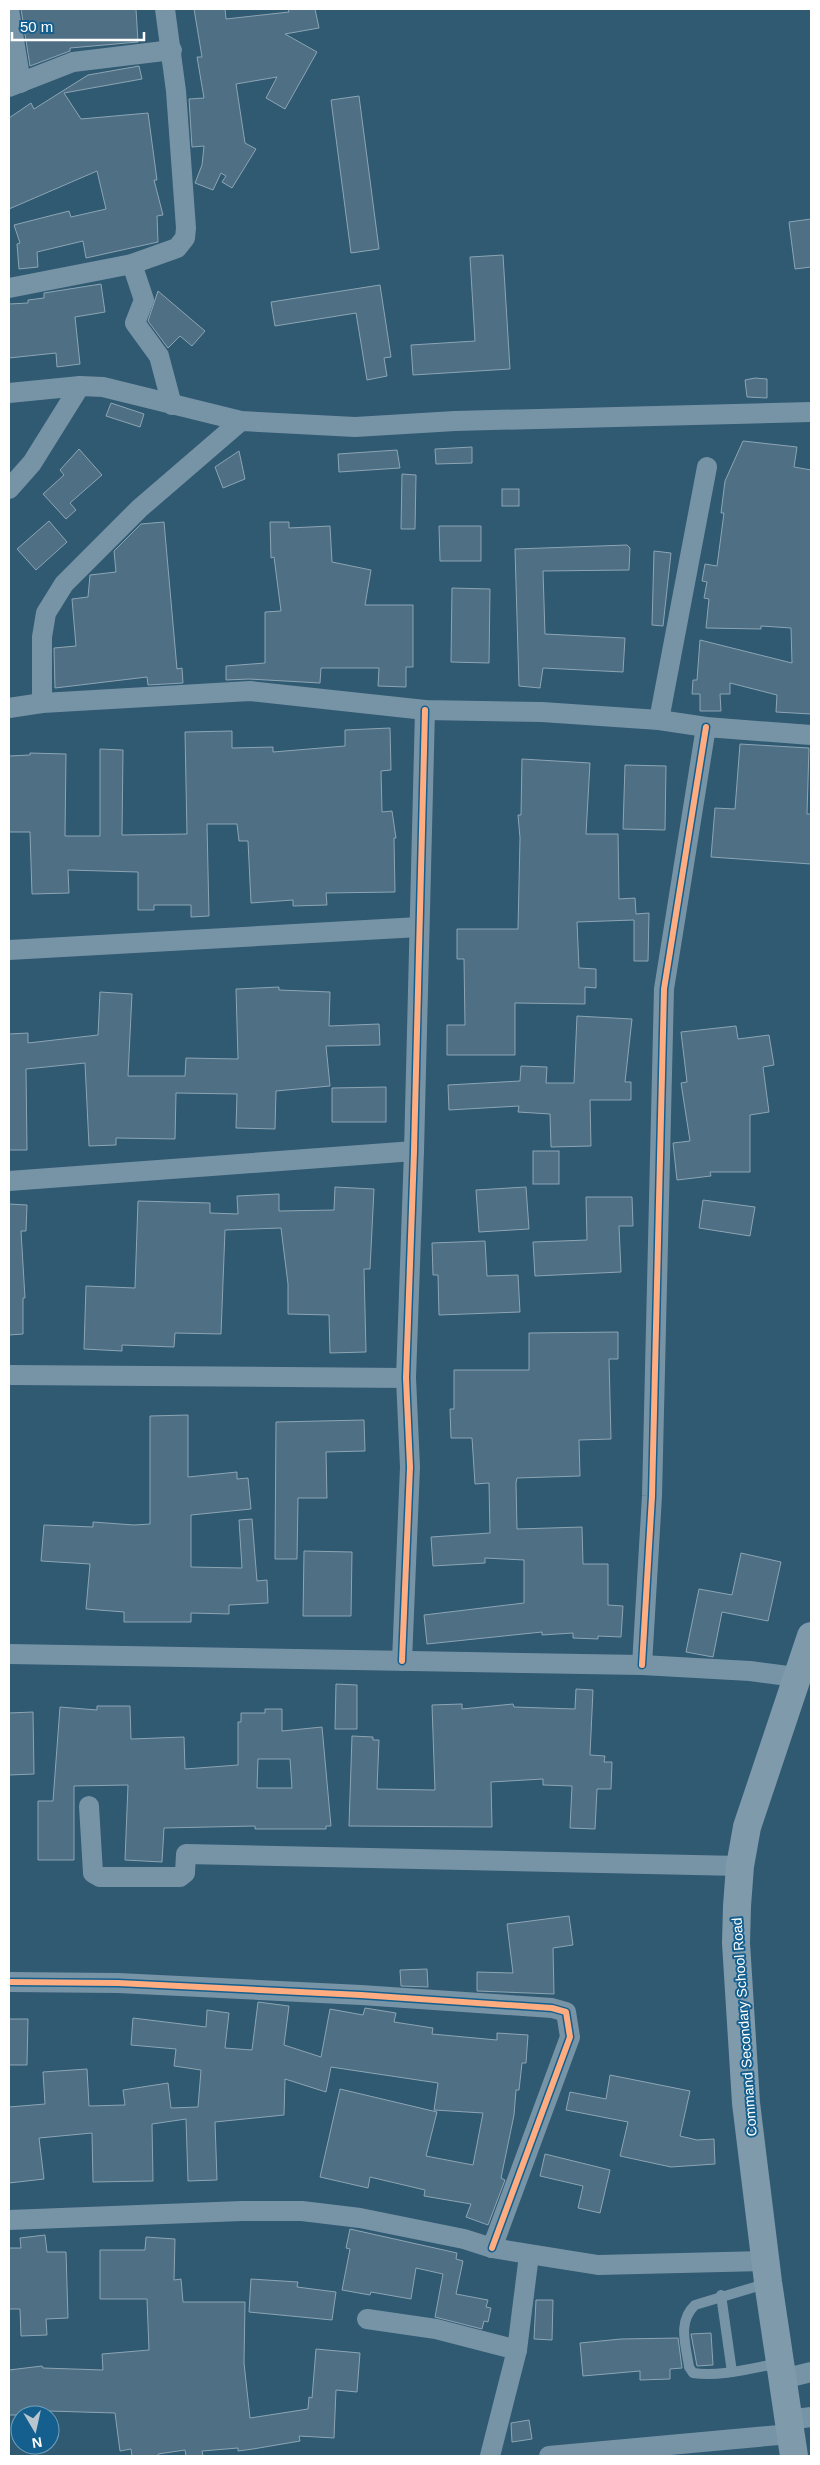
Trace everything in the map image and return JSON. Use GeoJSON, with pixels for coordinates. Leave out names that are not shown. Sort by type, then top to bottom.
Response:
{"type":"FeatureCollection","features":[{"type":"Feature","properties":{"kind":"main road","name":"Command Secondary School Road"},"geometry":{"type":"LineString","coordinates":[[796,2432],[782,2371],[746,2102],[736,1943],[740,1866],[748,1827],[811,1636]]}},
{"type":"Feature","properties":{"kind":"street"},"geometry":{"type":"LineString","coordinates":[[9,9],[15,85],[73,62],[172,50]]}},
{"type":"Feature","properties":{"kind":"street"},"geometry":{"type":"LineString","coordinates":[[9,288],[132,264],[177,248],[185,238],[186,228],[172,50],[165,9]]}},
{"type":"Feature","properties":{"kind":"street"},"geometry":{"type":"LineString","coordinates":[[132,264],[144,300],[134,323],[159,356],[172,405]]}},
{"type":"Feature","properties":{"kind":"street"},"geometry":{"type":"LineString","coordinates":[[9,490],[32,462],[80,386]]}},
{"type":"Feature","properties":{"kind":"street"},"geometry":{"type":"LineString","coordinates":[[9,393],[80,386],[103,387],[241,421],[355,427],[455,421],[811,412]]}},
{"type":"Feature","properties":{"kind":"street"},"geometry":{"type":"LineString","coordinates":[[42,703],[42,637],[46,614],[64,584],[140,508],[241,421]]}},
{"type":"Feature","properties":{"kind":"street"},"geometry":{"type":"LineString","coordinates":[[659,720],[707,467]]}},
{"type":"Feature","properties":{"kind":"street"},"geometry":{"type":"LineString","coordinates":[[9,708],[42,703],[250,691],[425,710],[542,712],[659,720],[706,727],[811,735]]}},
{"type":"Feature","properties":{"kind":"street"},"geometry":{"type":"LineString","coordinates":[[402,1661],[410,1467],[406,1378],[414,1151],[425,710]]}},
{"type":"Feature","properties":{"kind":"street"},"geometry":{"type":"LineString","coordinates":[[642,1665],[652,1496],[664,989],[706,727]]}},
{"type":"Feature","properties":{"kind":"street"},"geometry":{"type":"LineString","coordinates":[[9,950],[420,927]]}},
{"type":"Feature","properties":{"kind":"street"},"geometry":{"type":"LineString","coordinates":[[9,1181],[414,1151]]}},
{"type":"Feature","properties":{"kind":"street"},"geometry":{"type":"LineString","coordinates":[[9,1375],[406,1378]]}},
{"type":"Feature","properties":{"kind":"street"},"geometry":{"type":"LineString","coordinates":[[9,1654],[642,1665],[750,1671],[796,1678]]}},
{"type":"Feature","properties":{"kind":"street"},"geometry":{"type":"LineString","coordinates":[[89,1806],[93,1873],[100,1877],[180,1877],[184,1874],[186,1854],[740,1866]]}},
{"type":"Feature","properties":{"kind":"street"},"geometry":{"type":"LineString","coordinates":[[9,1982],[118,1984],[362,1995],[552,2008],[566,2012],[570,2037],[492,2248]]}},
{"type":"Feature","properties":{"kind":"street"},"geometry":{"type":"LineString","coordinates":[[9,2220],[302,2211],[360,2218],[464,2239],[492,2248],[598,2265],[768,2271]]}},
{"type":"Feature","properties":{"kind":"street"},"geometry":{"type":"LineString","coordinates":[[490,2456],[518,2350],[529,2255]]}},
{"type":"Feature","properties":{"kind":"street"},"geometry":{"type":"LineString","coordinates":[[367,2319],[436,2329],[518,2350]]}},
{"type":"Feature","properties":{"kind":"street"},"geometry":{"type":"LineString","coordinates":[[782,2371],[811,2372]]}},
{"type":"Feature","properties":{"kind":"street"},"geometry":{"type":"LineString","coordinates":[[549,2456],[796,2432]]}},
{"type":"Feature","properties":{"kind":"lane"},"geometry":{"type":"LineString","coordinates":[[768,2271],[721,2296],[695,2305],[684,2320],[689,2367],[693,2373],[701,2374],[782,2371]]}},
{"type":"Feature","properties":{"kind":"lane"},"geometry":{"type":"LineString","coordinates":[[721,2296],[732,2372]]}},
{"type":"Feature","properties":{"kind":"building"},"geometry":{"type":"Polygon","coordinates":[[[21,9],[136,9],[138,42],[70,48],[70,51],[30,66],[21,9]]]}},
{"type":"Feature","properties":{"kind":"building"},"geometry":{"type":"Polygon","coordinates":[[[194,9],[225,9],[226,19],[289,12],[288,9],[315,9],[319,28],[285,34],[317,52],[285,109],[266,98],[277,77],[236,84],[245,143],[256,149],[232,188],[222,182],[226,176],[221,173],[213,190],[195,183],[202,165],[204,146],[192,147],[189,99],[204,98],[197,57],[202,57],[194,9]]]}},
{"type":"Feature","properties":{"kind":"building"},"geometry":{"type":"Polygon","coordinates":[[[139,66],[142,79],[64,93],[81,119],[148,113],[157,180],[154,180],[163,215],[157,216],[158,242],[86,258],[83,241],[37,252],[38,267],[19,269],[17,244],[20,243],[14,225],[69,211],[71,217],[106,209],[97,171],[9,209],[9,118],[31,103],[34,109],[88,75],[139,66]]]}},
{"type":"Feature","properties":{"kind":"building"},"geometry":{"type":"Polygon","coordinates":[[[359,96],[379,249],[351,253],[331,100],[359,96]]]}},
{"type":"Feature","properties":{"kind":"building"},"geometry":{"type":"Polygon","coordinates":[[[811,219],[811,267],[795,269],[789,222],[811,219]]]}},
{"type":"Feature","properties":{"kind":"building"},"geometry":{"type":"Polygon","coordinates":[[[503,255],[510,369],[413,375],[411,345],[475,341],[470,257],[503,255]]]}},
{"type":"Feature","properties":{"kind":"building"},"geometry":{"type":"Polygon","coordinates":[[[101,284],[105,312],[75,317],[80,364],[57,367],[56,353],[9,358],[9,304],[28,303],[28,300],[44,298],[44,293],[101,284]]]}},
{"type":"Feature","properties":{"kind":"building"},"geometry":{"type":"Polygon","coordinates":[[[380,285],[391,357],[384,358],[387,376],[367,380],[356,313],[275,326],[271,302],[380,285]]]}},
{"type":"Feature","properties":{"kind":"building"},"geometry":{"type":"Polygon","coordinates":[[[158,291],[205,331],[192,346],[180,336],[168,348],[148,321],[158,291]]]}},
{"type":"Feature","properties":{"kind":"building"},"geometry":{"type":"Polygon","coordinates":[[[755,378],[767,379],[767,398],[747,397],[745,380],[755,378]]]}},
{"type":"Feature","properties":{"kind":"building"},"geometry":{"type":"Polygon","coordinates":[[[111,403],[144,414],[140,427],[106,416],[111,403]]]}},
{"type":"Feature","properties":{"kind":"building"},"geometry":{"type":"Polygon","coordinates":[[[743,441],[797,447],[794,467],[811,470],[811,714],[776,712],[777,695],[730,683],[730,694],[720,694],[721,711],[700,711],[700,694],[692,694],[693,680],[697,680],[700,640],[792,663],[791,628],[761,626],[761,629],[706,628],[709,599],[704,598],[707,582],[702,581],[705,564],[717,566],[724,513],[721,513],[725,481],[743,441]]]}},
{"type":"Feature","properties":{"kind":"building"},"geometry":{"type":"Polygon","coordinates":[[[472,447],[472,463],[436,464],[435,449],[472,447]]]}},
{"type":"Feature","properties":{"kind":"building"},"geometry":{"type":"Polygon","coordinates":[[[79,449],[102,475],[70,503],[76,510],[66,519],[43,494],[64,475],[60,470],[79,449]]]}},
{"type":"Feature","properties":{"kind":"building"},"geometry":{"type":"Polygon","coordinates":[[[397,450],[400,468],[339,472],[338,454],[397,450]]]}},
{"type":"Feature","properties":{"kind":"building"},"geometry":{"type":"Polygon","coordinates":[[[239,451],[245,479],[223,488],[215,467],[239,451]]]}},
{"type":"Feature","properties":{"kind":"building"},"geometry":{"type":"Polygon","coordinates":[[[402,474],[416,475],[415,529],[401,529],[402,474]]]}},
{"type":"Feature","properties":{"kind":"building"},"geometry":{"type":"Polygon","coordinates":[[[502,489],[519,489],[519,506],[502,506],[502,489]]]}},
{"type":"Feature","properties":{"kind":"building"},"geometry":{"type":"Polygon","coordinates":[[[49,521],[67,542],[36,570],[17,549],[49,521]]]}},
{"type":"Feature","properties":{"kind":"building"},"geometry":{"type":"Polygon","coordinates":[[[164,522],[177,669],[182,668],[183,683],[148,685],[147,677],[55,688],[54,648],[76,646],[72,599],[88,597],[90,575],[116,572],[114,551],[141,524],[164,522]]]}},
{"type":"Feature","properties":{"kind":"building"},"geometry":{"type":"Polygon","coordinates":[[[270,522],[289,522],[289,528],[330,526],[332,562],[371,570],[365,605],[413,605],[413,667],[406,667],[406,687],[378,686],[379,668],[321,668],[320,683],[249,679],[226,680],[226,666],[265,663],[265,612],[281,611],[274,557],[271,558],[270,522]]]}},
{"type":"Feature","properties":{"kind":"building"},"geometry":{"type":"Polygon","coordinates":[[[439,526],[481,526],[481,561],[440,561],[439,526]]]}},
{"type":"Feature","properties":{"kind":"building"},"geometry":{"type":"Polygon","coordinates":[[[627,545],[630,548],[629,570],[543,571],[545,634],[625,638],[623,672],[543,668],[540,688],[519,686],[515,549],[627,545]]]}},
{"type":"Feature","properties":{"kind":"building"},"geometry":{"type":"Polygon","coordinates":[[[654,551],[671,553],[663,626],[652,625],[654,551]]]}},
{"type":"Feature","properties":{"kind":"building"},"geometry":{"type":"Polygon","coordinates":[[[452,588],[490,589],[489,663],[451,662],[452,588]]]}},
{"type":"Feature","properties":{"kind":"building"},"geometry":{"type":"Polygon","coordinates":[[[390,728],[391,770],[381,771],[382,812],[392,811],[396,838],[394,838],[395,892],[326,893],[327,905],[293,906],[293,900],[251,903],[248,841],[239,841],[237,824],[207,824],[209,916],[191,917],[191,905],[154,905],[154,910],[138,910],[138,872],[68,870],[69,893],[32,894],[30,832],[9,832],[9,756],[30,755],[30,753],[66,754],[65,836],[100,836],[100,749],[123,750],[122,835],[187,834],[185,732],[232,731],[232,748],[273,747],[273,752],[345,746],[345,730],[390,728]]]}},
{"type":"Feature","properties":{"kind":"building"},"geometry":{"type":"Polygon","coordinates":[[[740,744],[809,748],[807,814],[811,814],[811,864],[711,857],[715,808],[735,809],[740,744]]]}},
{"type":"Feature","properties":{"kind":"building"},"geometry":{"type":"Polygon","coordinates":[[[522,759],[590,763],[586,834],[618,834],[619,899],[635,898],[636,914],[649,913],[648,961],[634,961],[634,920],[577,922],[579,968],[596,969],[596,988],[585,987],[585,1004],[515,1003],[515,1055],[447,1055],[447,1025],[465,1025],[464,959],[457,959],[457,929],[518,929],[520,838],[518,815],[521,815],[522,759]]]}},
{"type":"Feature","properties":{"kind":"building"},"geometry":{"type":"Polygon","coordinates":[[[625,765],[666,766],[665,830],[623,829],[625,765]]]}},
{"type":"Feature","properties":{"kind":"building"},"geometry":{"type":"Polygon","coordinates":[[[279,987],[279,990],[330,992],[329,1026],[379,1024],[380,1045],[326,1046],[330,1086],[276,1091],[275,1129],[236,1128],[237,1094],[176,1093],[175,1139],[116,1138],[116,1145],[89,1146],[85,1063],[26,1069],[27,1150],[9,1150],[9,1034],[28,1033],[28,1043],[98,1035],[100,992],[132,994],[128,1076],[185,1076],[186,1058],[238,1059],[236,989],[279,987]]]}},
{"type":"Feature","properties":{"kind":"building"},"geometry":{"type":"Polygon","coordinates":[[[577,1016],[632,1019],[625,1082],[631,1082],[631,1100],[590,1100],[591,1146],[551,1147],[550,1114],[518,1112],[519,1106],[449,1110],[448,1085],[520,1081],[521,1066],[547,1067],[546,1083],[574,1083],[577,1016]]]}},
{"type":"Feature","properties":{"kind":"building"},"geometry":{"type":"Polygon","coordinates":[[[736,1026],[738,1039],[769,1035],[774,1065],[763,1067],[769,1112],[750,1115],[750,1172],[710,1172],[711,1176],[677,1180],[673,1143],[690,1141],[681,1083],[687,1082],[681,1032],[736,1026]]]}},
{"type":"Feature","properties":{"kind":"building"},"geometry":{"type":"Polygon","coordinates":[[[386,1087],[386,1122],[332,1122],[332,1088],[386,1087]]]}},
{"type":"Feature","properties":{"kind":"building"},"geometry":{"type":"Polygon","coordinates":[[[533,1151],[559,1151],[559,1184],[533,1184],[533,1151]]]}},
{"type":"Feature","properties":{"kind":"building"},"geometry":{"type":"Polygon","coordinates":[[[335,1187],[374,1189],[370,1269],[364,1269],[366,1352],[330,1353],[329,1315],[288,1314],[288,1284],[281,1228],[225,1230],[221,1334],[175,1333],[174,1347],[122,1345],[122,1351],[84,1349],[86,1286],[135,1288],[138,1201],[210,1203],[210,1213],[238,1214],[237,1196],[279,1194],[279,1211],[334,1210],[335,1187]]]}},
{"type":"Feature","properties":{"kind":"building"},"geometry":{"type":"Polygon","coordinates":[[[526,1187],[529,1229],[479,1232],[476,1190],[526,1187]]]}},
{"type":"Feature","properties":{"kind":"building"},"geometry":{"type":"Polygon","coordinates":[[[586,1197],[632,1197],[633,1226],[619,1226],[621,1272],[535,1276],[533,1242],[587,1240],[586,1197]]]}},
{"type":"Feature","properties":{"kind":"building"},"geometry":{"type":"Polygon","coordinates":[[[703,1200],[755,1207],[750,1236],[699,1228],[703,1200]]]}},
{"type":"Feature","properties":{"kind":"building"},"geometry":{"type":"Polygon","coordinates":[[[9,1204],[27,1205],[26,1231],[21,1231],[25,1298],[23,1298],[23,1334],[9,1335],[9,1204]]]}},
{"type":"Feature","properties":{"kind":"building"},"geometry":{"type":"Polygon","coordinates":[[[485,1241],[487,1276],[518,1275],[520,1312],[439,1315],[438,1275],[433,1275],[432,1243],[485,1241]]]}},
{"type":"Feature","properties":{"kind":"building"},"geometry":{"type":"Polygon","coordinates":[[[618,1332],[618,1359],[609,1359],[611,1439],[579,1440],[580,1476],[517,1478],[516,1483],[517,1529],[582,1527],[583,1564],[608,1564],[608,1605],[623,1606],[621,1637],[598,1636],[598,1639],[573,1638],[573,1633],[542,1635],[542,1632],[427,1644],[424,1615],[524,1603],[524,1560],[485,1558],[485,1563],[433,1566],[431,1537],[490,1533],[489,1483],[475,1484],[472,1438],[451,1438],[450,1409],[454,1409],[454,1370],[529,1370],[529,1333],[618,1332]]]}},
{"type":"Feature","properties":{"kind":"building"},"geometry":{"type":"Polygon","coordinates":[[[188,1415],[188,1477],[237,1472],[237,1479],[248,1478],[251,1509],[191,1515],[191,1567],[242,1568],[239,1520],[252,1519],[257,1581],[267,1580],[268,1603],[229,1605],[229,1614],[191,1613],[191,1622],[124,1622],[124,1612],[86,1609],[90,1564],[41,1561],[44,1525],[93,1527],[93,1522],[134,1525],[150,1524],[150,1416],[188,1415]]]}},
{"type":"Feature","properties":{"kind":"building"},"geometry":{"type":"Polygon","coordinates":[[[364,1420],[365,1451],[326,1452],[327,1498],[298,1498],[297,1559],[275,1559],[276,1422],[364,1420]]]}},
{"type":"Feature","properties":{"kind":"building"},"geometry":{"type":"Polygon","coordinates":[[[304,1551],[352,1552],[351,1616],[303,1616],[304,1551]]]}},
{"type":"Feature","properties":{"kind":"building"},"geometry":{"type":"Polygon","coordinates":[[[741,1553],[781,1562],[768,1621],[722,1612],[713,1657],[686,1652],[699,1589],[732,1595],[741,1553]]]}},
{"type":"Feature","properties":{"kind":"building"},"geometry":{"type":"Polygon","coordinates":[[[336,1684],[357,1685],[357,1729],[335,1729],[336,1684]]]}},
{"type":"Feature","properties":{"kind":"building"},"geometry":{"type":"Polygon","coordinates":[[[576,1689],[593,1690],[590,1755],[605,1756],[604,1762],[612,1762],[611,1789],[597,1789],[595,1829],[570,1828],[572,1786],[543,1785],[543,1779],[491,1782],[492,1827],[349,1826],[352,1736],[373,1737],[373,1740],[379,1740],[377,1789],[435,1790],[432,1705],[462,1704],[462,1709],[513,1704],[514,1707],[575,1709],[576,1689]]]}},
{"type":"Feature","properties":{"kind":"building"},"geometry":{"type":"Polygon","coordinates":[[[97,1706],[130,1706],[131,1739],[184,1737],[185,1769],[238,1765],[238,1722],[241,1722],[241,1713],[265,1713],[265,1709],[282,1709],[282,1731],[322,1727],[331,1826],[326,1826],[326,1829],[255,1829],[255,1826],[164,1828],[162,1862],[125,1860],[128,1785],[74,1786],[74,1860],[38,1860],[38,1801],[53,1801],[60,1707],[97,1710],[97,1706]],[[258,1759],[257,1788],[292,1788],[290,1759],[258,1759]]]}},
{"type":"Feature","properties":{"kind":"building"},"geometry":{"type":"Polygon","coordinates":[[[33,1712],[34,1774],[9,1775],[9,1713],[33,1712]]]}},
{"type":"Feature","properties":{"kind":"building"},"geometry":{"type":"Polygon","coordinates":[[[569,1916],[573,1945],[553,1948],[554,1994],[477,1991],[477,1972],[513,1973],[507,1924],[569,1916]]]}},
{"type":"Feature","properties":{"kind":"building"},"geometry":{"type":"Polygon","coordinates":[[[427,1969],[428,1987],[401,1986],[400,1970],[427,1969]]]}},
{"type":"Feature","properties":{"kind":"building"},"geometry":{"type":"Polygon","coordinates":[[[258,2002],[289,2006],[284,2045],[321,2057],[330,2009],[363,2015],[365,2008],[396,2013],[394,2022],[433,2028],[432,2034],[497,2040],[497,2033],[528,2035],[526,2063],[522,2063],[519,2090],[516,2090],[514,2115],[501,2178],[505,2180],[488,2225],[466,2217],[471,2204],[424,2196],[425,2190],[370,2177],[368,2188],[320,2177],[340,2089],[437,2112],[426,2156],[473,2165],[483,2113],[434,2110],[438,2083],[331,2067],[326,2092],[285,2079],[284,2115],[215,2122],[217,2180],[188,2181],[186,2119],[152,2124],[153,2181],[93,2182],[92,2133],[39,2138],[44,2179],[9,2183],[9,2107],[45,2104],[43,2072],[87,2069],[89,2106],[125,2105],[123,2090],[168,2083],[171,2108],[198,2107],[201,2070],[174,2066],[176,2049],[131,2045],[133,2018],[206,2027],[207,2010],[229,2013],[225,2048],[252,2050],[258,2002]]]}},
{"type":"Feature","properties":{"kind":"building"},"geometry":{"type":"Polygon","coordinates":[[[9,2019],[28,2019],[27,2065],[9,2065],[9,2019]]]}},
{"type":"Feature","properties":{"kind":"building"},"geometry":{"type":"Polygon","coordinates":[[[610,2075],[690,2091],[680,2136],[697,2140],[714,2139],[715,2164],[671,2167],[620,2156],[628,2122],[566,2110],[570,2092],[606,2099],[610,2075]]]}},
{"type":"Feature","properties":{"kind":"building"},"geometry":{"type":"Polygon","coordinates":[[[545,2154],[610,2170],[600,2213],[578,2208],[583,2186],[540,2176],[545,2154]]]}},
{"type":"Feature","properties":{"kind":"building"},"geometry":{"type":"Polygon","coordinates":[[[350,2229],[457,2253],[456,2259],[463,2261],[456,2294],[488,2300],[486,2307],[491,2308],[488,2322],[484,2321],[482,2329],[435,2317],[443,2274],[416,2268],[411,2299],[371,2292],[370,2295],[342,2290],[350,2249],[346,2248],[350,2229]]]}},
{"type":"Feature","properties":{"kind":"building"},"geometry":{"type":"Polygon","coordinates":[[[45,2235],[47,2252],[66,2252],[68,2318],[46,2319],[47,2335],[21,2336],[20,2309],[9,2309],[9,2248],[21,2248],[20,2238],[45,2235]]]}},
{"type":"Feature","properties":{"kind":"building"},"geometry":{"type":"Polygon","coordinates":[[[146,2237],[175,2239],[174,2280],[181,2279],[183,2302],[245,2302],[244,2363],[250,2418],[308,2409],[309,2397],[312,2398],[316,2349],[360,2353],[357,2392],[336,2390],[334,2438],[299,2436],[300,2441],[253,2449],[238,2451],[238,2448],[202,2451],[203,2456],[186,2456],[185,2450],[158,2454],[158,2456],[132,2456],[131,2449],[120,2451],[115,2413],[60,2411],[60,2405],[10,2405],[9,2415],[9,2370],[42,2366],[43,2368],[103,2370],[102,2354],[149,2350],[147,2299],[100,2299],[100,2250],[145,2250],[146,2237]]]}},
{"type":"Feature","properties":{"kind":"building"},"geometry":{"type":"Polygon","coordinates":[[[251,2279],[298,2282],[297,2287],[336,2292],[332,2320],[249,2312],[251,2279]]]}},
{"type":"Feature","properties":{"kind":"building"},"geometry":{"type":"Polygon","coordinates":[[[536,2300],[553,2300],[552,2340],[534,2339],[536,2300]]]}},
{"type":"Feature","properties":{"kind":"building"},"geometry":{"type":"Polygon","coordinates":[[[711,2333],[713,2365],[697,2366],[691,2334],[711,2333]]]}},
{"type":"Feature","properties":{"kind":"building"},"geometry":{"type":"Polygon","coordinates":[[[678,2338],[682,2368],[670,2369],[670,2379],[640,2380],[640,2371],[583,2376],[580,2343],[621,2339],[678,2338]]]}},
{"type":"Feature","properties":{"kind":"building"},"geometry":{"type":"Polygon","coordinates":[[[529,2420],[532,2439],[512,2442],[511,2423],[529,2420]]]}},
{"type":"Feature","properties":{"kind":"cycle path"},"geometry":{"type":"LineString","coordinates":[[402,1661],[410,1467],[406,1378],[414,1151],[425,710]]}},
{"type":"Feature","properties":{"kind":"cycle path"},"geometry":{"type":"LineString","coordinates":[[642,1665],[652,1496],[664,989],[706,727]]}},
{"type":"Feature","properties":{"kind":"cycle path"},"geometry":{"type":"LineString","coordinates":[[9,1982],[118,1983],[361,1995],[552,2008],[566,2012],[570,2037],[492,2248]]}}]}
